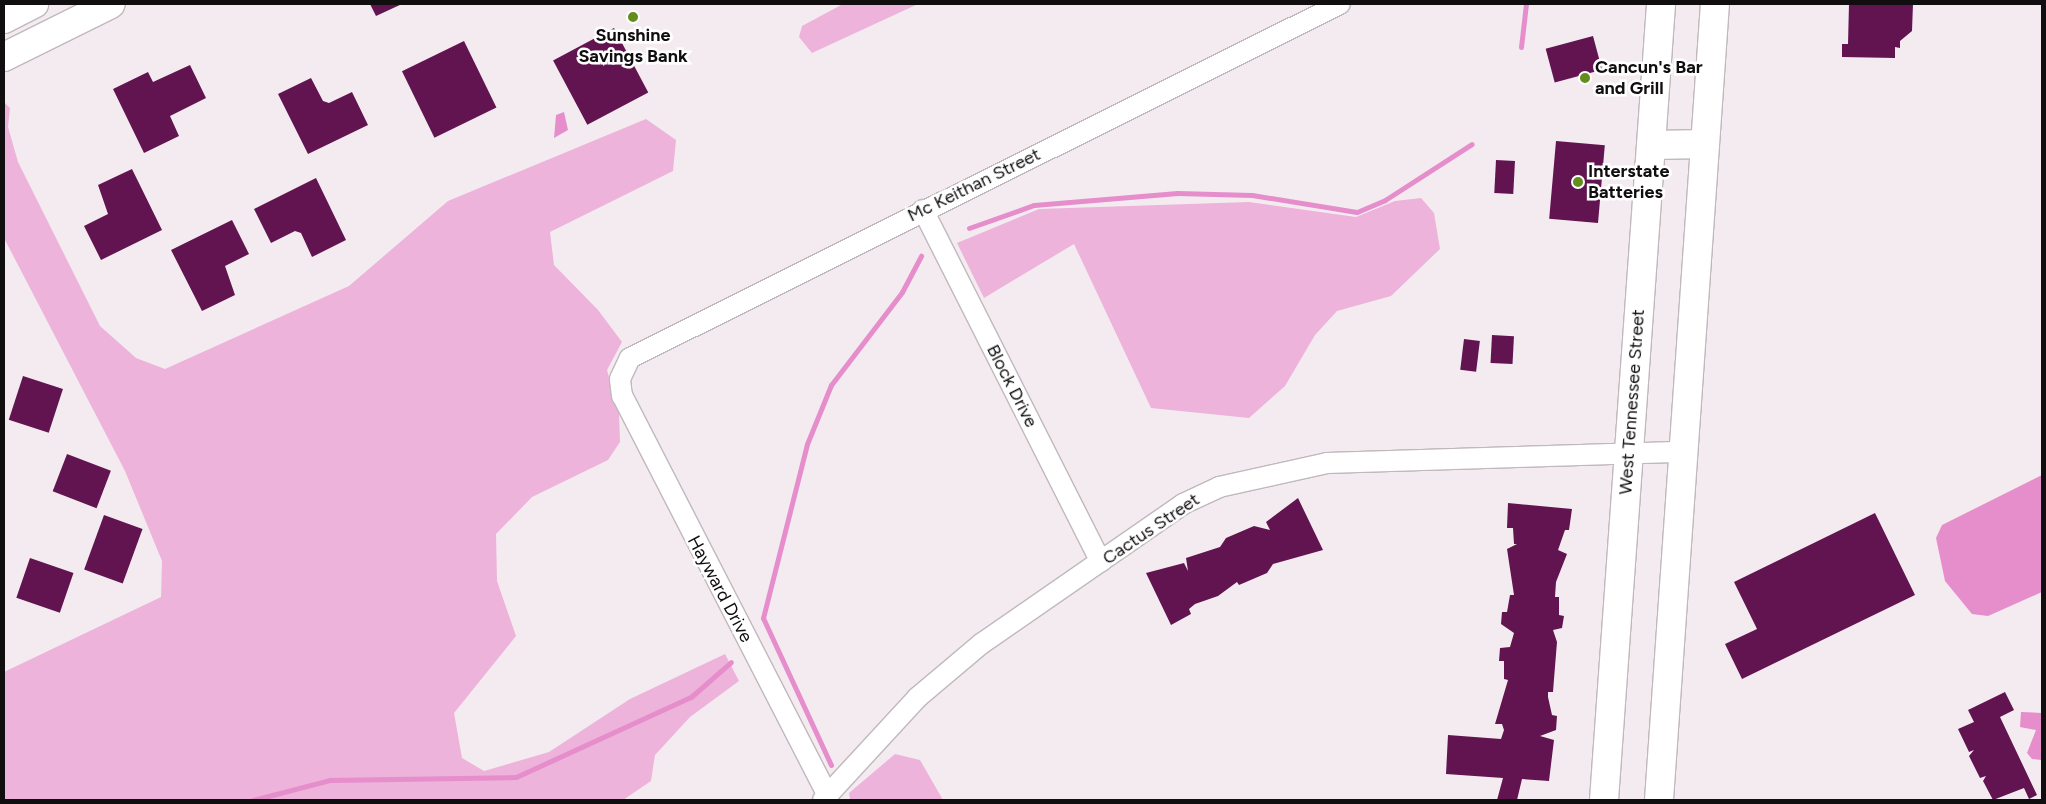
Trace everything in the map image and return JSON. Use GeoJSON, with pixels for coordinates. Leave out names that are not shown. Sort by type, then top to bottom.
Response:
{"type":"FeatureCollection","features":[{"type":"Feature","properties":{"kind":"main road"},"geometry":{"type":"LineString","coordinates":[[4,19],[34,4]]}},
{"type":"Feature","properties":{"kind":"main road"},"geometry":{"type":"LineString","coordinates":[[4,56],[111,4]]}},
{"type":"Feature","properties":{"kind":"main road","name":"West Tennessee Street"},"geometry":{"type":"LineString","coordinates":[[1604,800],[1661,4]]}},
{"type":"Feature","properties":{"kind":"main road"},"geometry":{"type":"LineString","coordinates":[[1659,800],[1715,4]]}},
{"type":"Feature","properties":{"kind":"main road"},"geometry":{"type":"LineString","coordinates":[[1652,145],[1705,144]]}},
{"type":"Feature","properties":{"kind":"street","name":"Mc Keithan Street"},"geometry":{"type":"LineString","coordinates":[[620,379],[630,358],[659,342],[1340,4]]}},
{"type":"Feature","properties":{"kind":"street","name":"Block Drive"},"geometry":{"type":"LineString","coordinates":[[922,210],[1101,562]]}},
{"type":"Feature","properties":{"kind":"street","name":"Hayward Drive"},"geometry":{"type":"LineString","coordinates":[[620,379],[622,396],[636,427],[826,798]]}},
{"type":"Feature","properties":{"kind":"street","name":"Cactus Street"},"geometry":{"type":"LineString","coordinates":[[826,798],[943,674],[1183,504],[1249,478],[1327,463],[1683,452]]}},
{"type":"Feature","properties":{"kind":"shaded area"},"geometry":{"type":"Polygon","coordinates":[[[843,4],[918,4],[812,53],[799,37],[802,26],[843,4]]]}},
{"type":"Feature","properties":{"kind":"shaded area"},"geometry":{"type":"Polygon","coordinates":[[[4,102],[10,108],[8,127],[18,162],[100,326],[136,358],[165,369],[349,286],[448,201],[646,119],[676,140],[673,171],[550,232],[554,265],[598,310],[622,342],[607,370],[619,413],[620,442],[608,460],[532,497],[496,534],[497,581],[516,636],[454,713],[462,758],[484,771],[549,752],[630,699],[725,654],[739,681],[690,717],[655,755],[651,781],[623,800],[4,800],[4,672],[161,597],[162,561],[125,471],[4,238],[4,102]]]}},
{"type":"Feature","properties":{"kind":"shaded area"},"geometry":{"type":"Polygon","coordinates":[[[564,112],[568,130],[554,138],[556,115],[564,112]]]}},
{"type":"Feature","properties":{"kind":"shaded area"},"geometry":{"type":"Polygon","coordinates":[[[1421,198],[1434,213],[1440,249],[1391,296],[1337,311],[1315,335],[1285,386],[1249,418],[1151,408],[1074,244],[984,298],[957,243],[1039,209],[1249,202],[1356,217],[1395,201],[1421,198]]]}},
{"type":"Feature","properties":{"kind":"shaded area"},"geometry":{"type":"Polygon","coordinates":[[[2042,475],[2042,592],[1988,616],[1972,614],[1945,581],[1936,538],[1942,525],[2042,475]]]}},
{"type":"Feature","properties":{"kind":"shaded area"},"geometry":{"type":"Polygon","coordinates":[[[2021,712],[2042,713],[2042,760],[2032,759],[2027,753],[2036,730],[2020,727],[2021,712]]]}},
{"type":"Feature","properties":{"kind":"shaded area"},"geometry":{"type":"Polygon","coordinates":[[[895,754],[920,760],[943,800],[850,800],[849,793],[895,754]]]}},
{"type":"Feature","properties":{"kind":"building"},"geometry":{"type":"Polygon","coordinates":[[[370,4],[402,4],[376,16],[370,4]]]}},
{"type":"Feature","properties":{"kind":"building"},"geometry":{"type":"Polygon","coordinates":[[[1849,4],[1913,4],[1912,31],[1900,41],[1900,48],[1895,47],[1895,58],[1842,57],[1842,44],[1848,44],[1849,4]]]}},
{"type":"Feature","properties":{"kind":"building"},"geometry":{"type":"Polygon","coordinates":[[[614,28],[648,92],[587,125],[553,60],[614,28]]]}},
{"type":"Feature","properties":{"kind":"building"},"geometry":{"type":"Polygon","coordinates":[[[1593,36],[1602,70],[1555,82],[1546,49],[1593,36]]]}},
{"type":"Feature","properties":{"kind":"building"},"geometry":{"type":"Polygon","coordinates":[[[464,41],[496,108],[434,138],[402,71],[464,41]]]}},
{"type":"Feature","properties":{"kind":"building"},"geometry":{"type":"Polygon","coordinates":[[[190,65],[206,98],[170,116],[179,136],[144,153],[113,89],[148,72],[153,82],[190,65]]]}},
{"type":"Feature","properties":{"kind":"building"},"geometry":{"type":"Polygon","coordinates":[[[311,78],[323,101],[329,103],[352,92],[368,125],[308,154],[278,94],[311,78]]]}},
{"type":"Feature","properties":{"kind":"building","name":"Interstate Batteries"},"geometry":{"type":"Polygon","coordinates":[[[1556,141],[1605,145],[1598,223],[1549,219],[1556,141]]]}},
{"type":"Feature","properties":{"kind":"building"},"geometry":{"type":"Polygon","coordinates":[[[1496,160],[1515,161],[1513,194],[1494,193],[1496,160]]]}},
{"type":"Feature","properties":{"kind":"building"},"geometry":{"type":"Polygon","coordinates":[[[132,169],[162,230],[101,260],[84,226],[108,214],[98,185],[132,169]]]}},
{"type":"Feature","properties":{"kind":"building"},"geometry":{"type":"Polygon","coordinates":[[[316,178],[346,240],[312,257],[301,233],[295,231],[271,243],[254,209],[316,178]]]}},
{"type":"Feature","properties":{"kind":"building"},"geometry":{"type":"Polygon","coordinates":[[[232,220],[249,254],[225,266],[235,295],[202,311],[171,250],[232,220]]]}},
{"type":"Feature","properties":{"kind":"building"},"geometry":{"type":"Polygon","coordinates":[[[1492,335],[1514,336],[1513,364],[1491,363],[1492,335]]]}},
{"type":"Feature","properties":{"kind":"building"},"geometry":{"type":"Polygon","coordinates":[[[1464,339],[1480,341],[1476,372],[1460,370],[1464,339]]]}},
{"type":"Feature","properties":{"kind":"building"},"geometry":{"type":"Polygon","coordinates":[[[23,376],[63,389],[49,433],[9,420],[23,376]]]}},
{"type":"Feature","properties":{"kind":"building"},"geometry":{"type":"Polygon","coordinates":[[[67,454],[111,471],[97,508],[53,491],[67,454]]]}},
{"type":"Feature","properties":{"kind":"building"},"geometry":{"type":"Polygon","coordinates":[[[1298,498],[1323,550],[1273,564],[1267,573],[1239,585],[1237,582],[1218,596],[1195,604],[1189,609],[1191,614],[1171,625],[1146,573],[1184,563],[1188,571],[1186,558],[1220,547],[1226,538],[1254,526],[1270,530],[1266,522],[1298,498]]]}},
{"type":"Feature","properties":{"kind":"building"},"geometry":{"type":"Polygon","coordinates":[[[1508,503],[1572,509],[1569,530],[1565,530],[1558,550],[1567,554],[1556,582],[1555,597],[1559,597],[1559,615],[1564,616],[1562,628],[1553,630],[1557,642],[1553,692],[1548,692],[1552,715],[1557,716],[1556,730],[1540,736],[1554,740],[1549,781],[1522,779],[1517,800],[1497,800],[1503,778],[1446,774],[1448,735],[1501,739],[1504,730],[1502,724],[1495,724],[1508,680],[1504,679],[1504,661],[1499,661],[1500,648],[1510,647],[1514,633],[1501,624],[1502,612],[1507,612],[1510,595],[1514,595],[1507,549],[1517,544],[1514,544],[1513,528],[1507,528],[1508,503]]]}},
{"type":"Feature","properties":{"kind":"building"},"geometry":{"type":"Polygon","coordinates":[[[1875,513],[1915,595],[1742,679],[1725,644],[1757,629],[1734,582],[1875,513]]]}},
{"type":"Feature","properties":{"kind":"building"},"geometry":{"type":"Polygon","coordinates":[[[104,515],[143,529],[123,584],[84,570],[104,515]]]}},
{"type":"Feature","properties":{"kind":"building"},"geometry":{"type":"Polygon","coordinates":[[[30,558],[73,573],[60,613],[16,598],[30,558]]]}},
{"type":"Feature","properties":{"kind":"building"},"geometry":{"type":"Polygon","coordinates":[[[2005,692],[2014,710],[2000,717],[2037,795],[2029,799],[2024,788],[1993,800],[1983,781],[1986,776],[1980,778],[1969,756],[1974,750],[1969,752],[1958,729],[1974,722],[1968,710],[2005,692]]]}},
{"type":"Feature","properties":{"kind":"waterway"},"geometry":{"type":"LineString","coordinates":[[1521,47],[1526,4]]}},
{"type":"Feature","properties":{"kind":"waterway"},"geometry":{"type":"LineString","coordinates":[[969,228],[1034,205],[1177,193],[1252,195],[1357,212],[1385,200],[1472,144]]}},
{"type":"Feature","properties":{"kind":"waterway"},"geometry":{"type":"LineString","coordinates":[[831,765],[763,618],[807,444],[831,385],[902,292],[921,256]]}},
{"type":"Feature","properties":{"kind":"waterway"},"geometry":{"type":"LineString","coordinates":[[253,800],[330,780],[516,777],[691,697],[731,662]]}},
{"type":"Feature","properties":{"kind":"place","name":"Sunshine Savings Bank"},"geometry":{"type":"Point","coordinates":[633,17]}},
{"type":"Feature","properties":{"kind":"place","name":"Cancun's Bar and Grill"},"geometry":{"type":"Point","coordinates":[1585,78]}},
{"type":"Feature","properties":{"kind":"place","name":"Interstate Batteries"},"geometry":{"type":"Point","coordinates":[1578,182]}}]}
